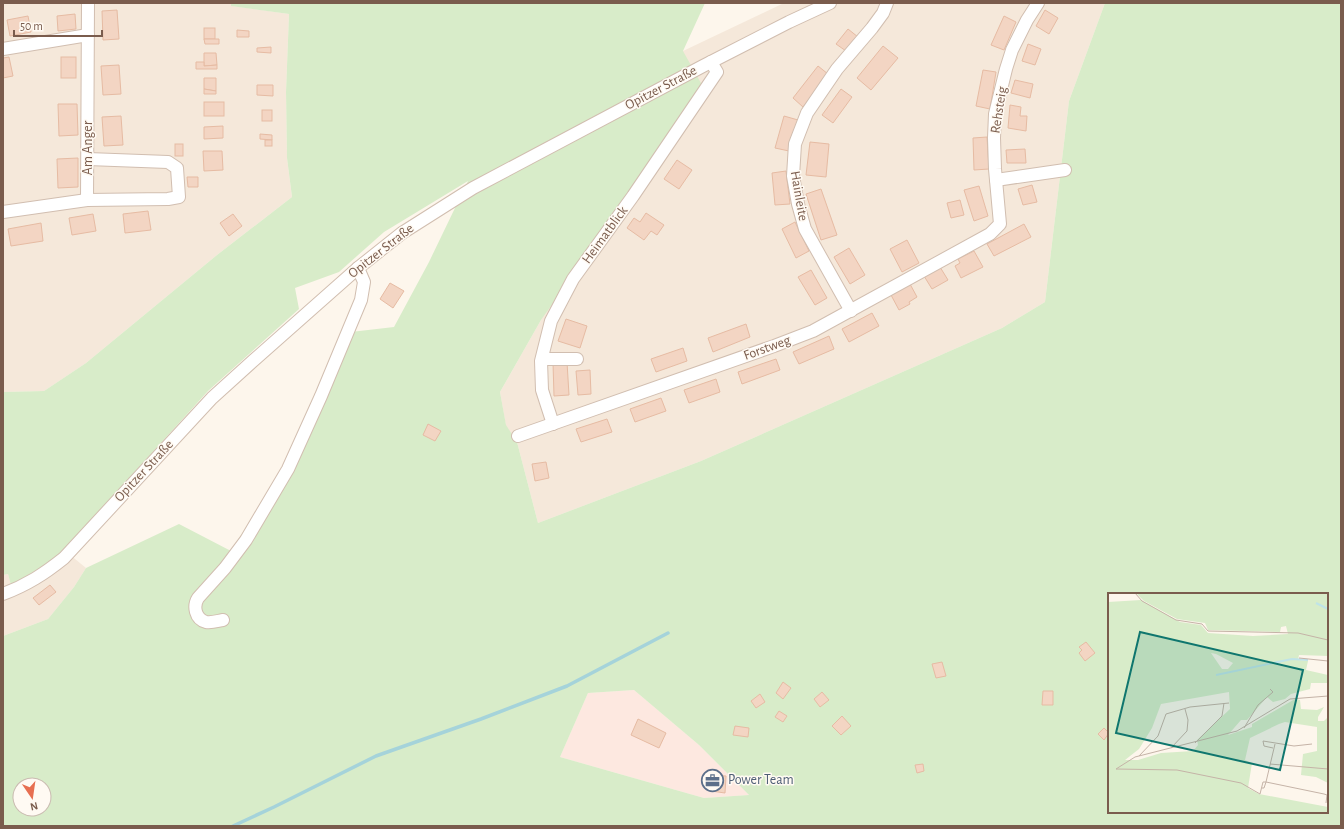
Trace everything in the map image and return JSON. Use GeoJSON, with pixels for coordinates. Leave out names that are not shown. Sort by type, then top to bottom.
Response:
{"type":"FeatureCollection","features":[{"type":"Feature","properties":{"kind":"street","name":"Am Anger"},"geometry":{"type":"LineString","coordinates":[[87,200],[88,3]]}},
{"type":"Feature","properties":{"kind":"street","name":"Opitzer Straße"},"geometry":{"type":"LineString","coordinates":[[3,594],[17,589],[45,574],[64,558],[212,398],[358,268],[402,233],[473,188],[789,22],[830,3]]}},
{"type":"Feature","properties":{"kind":"street","name":"Hainleite"},"geometry":{"type":"LineString","coordinates":[[851,311],[805,229],[798,204],[793,176],[795,144],[807,113],[837,69],[883,13],[887,3]]}},
{"type":"Feature","properties":{"kind":"street","name":"Rehsteig"},"geometry":{"type":"LineString","coordinates":[[1000,224],[994,138],[995,114],[1012,50],[1027,20],[1038,3]]}},
{"type":"Feature","properties":{"kind":"street"},"geometry":{"type":"LineString","coordinates":[[3,49],[88,36]]}},
{"type":"Feature","properties":{"kind":"street","name":"Heimatblick"},"geometry":{"type":"LineString","coordinates":[[553,424],[542,390],[542,359],[551,321],[573,279],[633,196],[716,72],[712,62]]}},
{"type":"Feature","properties":{"kind":"street"},"geometry":{"type":"LineString","coordinates":[[3,212],[87,200],[168,199],[179,197],[177,168],[168,162],[88,159]]}},
{"type":"Feature","properties":{"kind":"street"},"geometry":{"type":"LineString","coordinates":[[996,180],[1064,170]]}},
{"type":"Feature","properties":{"kind":"street","name":"Forstweg"},"geometry":{"type":"LineString","coordinates":[[518,436],[774,346],[813,330],[851,311],[990,234],[1000,224]]}},
{"type":"Feature","properties":{"kind":"street"},"geometry":{"type":"LineString","coordinates":[[222,620],[205,622],[196,612],[195,603],[225,568],[246,540],[288,469],[321,396],[361,300],[364,282],[358,268]]}},
{"type":"Feature","properties":{"kind":"street"},"geometry":{"type":"LineString","coordinates":[[542,359],[577,359]]}},
{"type":"Feature","properties":{"kind":"shaded area"},"geometry":{"type":"Polygon","coordinates":[[[3,3],[231,3],[232,6],[289,14],[286,92],[287,158],[292,197],[217,255],[86,363],[44,391],[3,392],[3,3]]]}},
{"type":"Feature","properties":{"kind":"shaded area"},"geometry":{"type":"Polygon","coordinates":[[[784,3],[1105,3],[1069,101],[1045,302],[1002,328],[701,461],[538,523],[517,442],[506,426],[500,392],[541,320],[683,51],[784,3]]]}},
{"type":"Feature","properties":{"kind":"shaded area"},"geometry":{"type":"Polygon","coordinates":[[[64,550],[86,568],[74,587],[48,619],[3,636],[3,575],[8,574],[11,584],[64,550]]]}},
{"type":"Feature","properties":{"kind":"shaded area"},"geometry":{"type":"Polygon","coordinates":[[[634,690],[699,745],[749,795],[704,798],[560,757],[588,693],[634,690]]]}},
{"type":"Feature","properties":{"kind":"green space"},"geometry":{"type":"Polygon","coordinates":[[[231,3],[705,3],[683,51],[702,85],[632,192],[541,320],[500,392],[506,425],[517,442],[538,523],[701,461],[1002,328],[1045,302],[1069,101],[1105,3],[1341,3],[1341,826],[3,826],[3,636],[48,619],[74,587],[86,568],[179,524],[231,551],[287,462],[342,333],[394,327],[429,262],[468,181],[384,232],[339,272],[295,288],[299,309],[208,391],[64,550],[50,562],[11,585],[8,574],[3,575],[3,392],[44,391],[86,363],[217,255],[292,197],[287,158],[286,92],[289,14],[231,6],[231,3]],[[634,690],[588,693],[560,757],[704,798],[749,795],[699,745],[634,690]]]}},
{"type":"Feature","properties":{"kind":"building"},"geometry":{"type":"Polygon","coordinates":[[[117,10],[119,39],[103,40],[102,11],[117,10]]]}},
{"type":"Feature","properties":{"kind":"building"},"geometry":{"type":"Polygon","coordinates":[[[1045,10],[1058,18],[1049,34],[1036,26],[1045,10]]]}},
{"type":"Feature","properties":{"kind":"building"},"geometry":{"type":"Polygon","coordinates":[[[75,14],[76,29],[58,31],[57,16],[75,14]]]}},
{"type":"Feature","properties":{"kind":"building"},"geometry":{"type":"Polygon","coordinates":[[[28,16],[31,32],[10,36],[7,20],[28,16]]]}},
{"type":"Feature","properties":{"kind":"building"},"geometry":{"type":"Polygon","coordinates":[[[1004,16],[1016,22],[1004,50],[991,45],[1004,16]]]}},
{"type":"Feature","properties":{"kind":"building"},"geometry":{"type":"Polygon","coordinates":[[[204,28],[215,28],[215,39],[204,39],[204,28]]]}},
{"type":"Feature","properties":{"kind":"building"},"geometry":{"type":"Polygon","coordinates":[[[848,29],[858,37],[846,51],[836,44],[848,29]]]}},
{"type":"Feature","properties":{"kind":"building"},"geometry":{"type":"Polygon","coordinates":[[[237,30],[249,31],[249,37],[237,37],[237,30]]]}},
{"type":"Feature","properties":{"kind":"building"},"geometry":{"type":"Polygon","coordinates":[[[204,39],[219,39],[219,44],[205,44],[204,39]]]}},
{"type":"Feature","properties":{"kind":"building"},"geometry":{"type":"Polygon","coordinates":[[[1028,44],[1041,49],[1035,65],[1022,61],[1028,44]]]}},
{"type":"Feature","properties":{"kind":"building"},"geometry":{"type":"Polygon","coordinates":[[[883,46],[898,58],[871,90],[857,78],[883,46]]]}},
{"type":"Feature","properties":{"kind":"building"},"geometry":{"type":"Polygon","coordinates":[[[271,47],[271,53],[257,52],[257,48],[271,47]]]}},
{"type":"Feature","properties":{"kind":"building"},"geometry":{"type":"Polygon","coordinates":[[[204,53],[216,53],[217,65],[204,66],[204,53]]]}},
{"type":"Feature","properties":{"kind":"building"},"geometry":{"type":"Polygon","coordinates":[[[9,57],[13,76],[3,78],[3,58],[9,57]]]}},
{"type":"Feature","properties":{"kind":"building"},"geometry":{"type":"Polygon","coordinates":[[[61,57],[76,57],[76,78],[61,78],[61,57]]]}},
{"type":"Feature","properties":{"kind":"building"},"geometry":{"type":"Polygon","coordinates":[[[196,62],[204,62],[204,66],[217,65],[217,69],[196,69],[196,62]]]}},
{"type":"Feature","properties":{"kind":"building"},"geometry":{"type":"Polygon","coordinates":[[[119,65],[121,94],[103,95],[101,66],[119,65]]]}},
{"type":"Feature","properties":{"kind":"building"},"geometry":{"type":"Polygon","coordinates":[[[818,66],[828,74],[803,107],[793,98],[818,66]]]}},
{"type":"Feature","properties":{"kind":"building"},"geometry":{"type":"Polygon","coordinates":[[[983,70],[996,72],[990,109],[976,106],[983,70]]]}},
{"type":"Feature","properties":{"kind":"building"},"geometry":{"type":"Polygon","coordinates":[[[204,78],[216,78],[216,91],[204,89],[204,78]]]}},
{"type":"Feature","properties":{"kind":"building"},"geometry":{"type":"Polygon","coordinates":[[[1015,80],[1033,84],[1030,98],[1011,93],[1015,80]]]}},
{"type":"Feature","properties":{"kind":"building"},"geometry":{"type":"Polygon","coordinates":[[[257,85],[273,85],[273,96],[257,95],[257,85]]]}},
{"type":"Feature","properties":{"kind":"building"},"geometry":{"type":"Polygon","coordinates":[[[204,89],[216,91],[216,94],[204,94],[204,89]]]}},
{"type":"Feature","properties":{"kind":"building"},"geometry":{"type":"Polygon","coordinates":[[[841,89],[852,97],[833,123],[822,115],[841,89]]]}},
{"type":"Feature","properties":{"kind":"building"},"geometry":{"type":"Polygon","coordinates":[[[204,102],[224,102],[224,116],[204,116],[204,102]]]}},
{"type":"Feature","properties":{"kind":"building"},"geometry":{"type":"Polygon","coordinates":[[[58,104],[77,104],[78,135],[59,136],[58,104]]]}},
{"type":"Feature","properties":{"kind":"building"},"geometry":{"type":"Polygon","coordinates":[[[1010,105],[1021,107],[1020,116],[1027,116],[1026,131],[1008,128],[1010,105]]]}},
{"type":"Feature","properties":{"kind":"building"},"geometry":{"type":"Polygon","coordinates":[[[262,110],[272,110],[272,121],[262,121],[262,110]]]}},
{"type":"Feature","properties":{"kind":"building"},"geometry":{"type":"Polygon","coordinates":[[[121,116],[123,145],[104,146],[102,117],[121,116]]]}},
{"type":"Feature","properties":{"kind":"building"},"geometry":{"type":"Polygon","coordinates":[[[784,116],[798,120],[789,151],[775,148],[784,116]]]}},
{"type":"Feature","properties":{"kind":"building"},"geometry":{"type":"Polygon","coordinates":[[[223,126],[223,138],[204,139],[204,127],[223,126]]]}},
{"type":"Feature","properties":{"kind":"building"},"geometry":{"type":"Polygon","coordinates":[[[260,134],[272,135],[272,140],[260,139],[260,134]]]}},
{"type":"Feature","properties":{"kind":"building"},"geometry":{"type":"Polygon","coordinates":[[[987,137],[989,169],[974,170],[973,138],[987,137]]]}},
{"type":"Feature","properties":{"kind":"building"},"geometry":{"type":"Polygon","coordinates":[[[265,140],[272,140],[272,146],[265,146],[265,140]]]}},
{"type":"Feature","properties":{"kind":"building"},"geometry":{"type":"Polygon","coordinates":[[[810,142],[829,144],[826,177],[806,175],[810,142]]]}},
{"type":"Feature","properties":{"kind":"building"},"geometry":{"type":"Polygon","coordinates":[[[175,144],[183,144],[183,156],[175,156],[175,144]]]}},
{"type":"Feature","properties":{"kind":"building"},"geometry":{"type":"Polygon","coordinates":[[[1025,149],[1026,163],[1007,163],[1006,150],[1025,149]]]}},
{"type":"Feature","properties":{"kind":"building"},"geometry":{"type":"Polygon","coordinates":[[[203,151],[222,151],[223,170],[204,171],[203,151]]]}},
{"type":"Feature","properties":{"kind":"building"},"geometry":{"type":"Polygon","coordinates":[[[78,158],[78,187],[58,188],[57,159],[78,158]]]}},
{"type":"Feature","properties":{"kind":"building"},"geometry":{"type":"Polygon","coordinates":[[[677,160],[692,170],[679,189],[664,179],[677,160]]]}},
{"type":"Feature","properties":{"kind":"building"},"geometry":{"type":"Polygon","coordinates":[[[786,171],[790,204],[775,205],[772,173],[786,171]]]}},
{"type":"Feature","properties":{"kind":"building"},"geometry":{"type":"Polygon","coordinates":[[[187,177],[198,177],[198,187],[188,187],[187,177]]]}},
{"type":"Feature","properties":{"kind":"building"},"geometry":{"type":"Polygon","coordinates":[[[1032,185],[1037,202],[1023,205],[1018,189],[1032,185]]]}},
{"type":"Feature","properties":{"kind":"building"},"geometry":{"type":"Polygon","coordinates":[[[979,186],[988,216],[974,221],[964,190],[979,186]]]}},
{"type":"Feature","properties":{"kind":"building"},"geometry":{"type":"Polygon","coordinates":[[[821,189],[837,235],[821,240],[806,194],[821,189]]]}},
{"type":"Feature","properties":{"kind":"building"},"geometry":{"type":"Polygon","coordinates":[[[960,200],[964,215],[951,218],[947,203],[960,200]]]}},
{"type":"Feature","properties":{"kind":"building"},"geometry":{"type":"Polygon","coordinates":[[[148,211],[151,230],[125,233],[123,214],[148,211]]]}},
{"type":"Feature","properties":{"kind":"building"},"geometry":{"type":"Polygon","coordinates":[[[646,213],[664,225],[657,235],[651,231],[644,240],[627,228],[634,218],[640,222],[646,213]]]}},
{"type":"Feature","properties":{"kind":"building"},"geometry":{"type":"Polygon","coordinates":[[[93,214],[96,231],[72,235],[69,218],[93,214]]]}},
{"type":"Feature","properties":{"kind":"building"},"geometry":{"type":"Polygon","coordinates":[[[233,214],[242,226],[229,236],[220,223],[233,214]]]}},
{"type":"Feature","properties":{"kind":"building"},"geometry":{"type":"Polygon","coordinates":[[[795,222],[809,251],[796,258],[782,229],[795,222]]]}},
{"type":"Feature","properties":{"kind":"building"},"geometry":{"type":"Polygon","coordinates":[[[41,223],[43,241],[11,246],[8,229],[41,223]]]}},
{"type":"Feature","properties":{"kind":"building"},"geometry":{"type":"Polygon","coordinates":[[[1024,224],[1031,237],[994,256],[987,244],[1024,224]]]}},
{"type":"Feature","properties":{"kind":"building"},"geometry":{"type":"Polygon","coordinates":[[[907,240],[919,263],[902,272],[890,249],[907,240]]]}},
{"type":"Feature","properties":{"kind":"building"},"geometry":{"type":"Polygon","coordinates":[[[849,248],[865,275],[850,284],[834,257],[849,248]]]}},
{"type":"Feature","properties":{"kind":"building"},"geometry":{"type":"Polygon","coordinates":[[[974,251],[983,267],[961,278],[955,266],[960,263],[958,259],[974,251]]]}},
{"type":"Feature","properties":{"kind":"building"},"geometry":{"type":"Polygon","coordinates":[[[940,267],[948,280],[932,289],[924,276],[940,267]]]}},
{"type":"Feature","properties":{"kind":"building"},"geometry":{"type":"Polygon","coordinates":[[[811,270],[827,298],[815,305],[798,277],[811,270]]]}},
{"type":"Feature","properties":{"kind":"building"},"geometry":{"type":"Polygon","coordinates":[[[390,283],[404,291],[393,308],[380,299],[390,283]]]}},
{"type":"Feature","properties":{"kind":"building"},"geometry":{"type":"Polygon","coordinates":[[[910,284],[917,297],[909,302],[910,304],[899,310],[891,295],[910,284]]]}},
{"type":"Feature","properties":{"kind":"building"},"geometry":{"type":"Polygon","coordinates":[[[872,313],[879,326],[849,342],[842,329],[872,313]]]}},
{"type":"Feature","properties":{"kind":"building"},"geometry":{"type":"Polygon","coordinates":[[[566,319],[587,326],[580,348],[558,341],[566,319]]]}},
{"type":"Feature","properties":{"kind":"building"},"geometry":{"type":"Polygon","coordinates":[[[746,324],[750,337],[713,352],[708,338],[746,324]]]}},
{"type":"Feature","properties":{"kind":"building"},"geometry":{"type":"Polygon","coordinates":[[[829,336],[834,349],[799,364],[793,352],[829,336]]]}},
{"type":"Feature","properties":{"kind":"building"},"geometry":{"type":"Polygon","coordinates":[[[683,348],[687,361],[656,372],[651,359],[683,348]]]}},
{"type":"Feature","properties":{"kind":"building"},"geometry":{"type":"Polygon","coordinates":[[[776,359],[780,370],[742,384],[738,372],[776,359]]]}},
{"type":"Feature","properties":{"kind":"building"},"geometry":{"type":"Polygon","coordinates":[[[567,362],[569,395],[554,396],[553,363],[567,362]]]}},
{"type":"Feature","properties":{"kind":"building"},"geometry":{"type":"Polygon","coordinates":[[[590,370],[591,394],[578,395],[576,371],[590,370]]]}},
{"type":"Feature","properties":{"kind":"building"},"geometry":{"type":"Polygon","coordinates":[[[716,379],[720,392],[689,403],[684,390],[716,379]]]}},
{"type":"Feature","properties":{"kind":"building"},"geometry":{"type":"Polygon","coordinates":[[[661,398],[666,411],[635,422],[630,409],[661,398]]]}},
{"type":"Feature","properties":{"kind":"building"},"geometry":{"type":"Polygon","coordinates":[[[607,419],[612,432],[581,442],[576,429],[607,419]]]}},
{"type":"Feature","properties":{"kind":"building"},"geometry":{"type":"Polygon","coordinates":[[[428,424],[441,431],[435,441],[423,435],[428,424]]]}},
{"type":"Feature","properties":{"kind":"building"},"geometry":{"type":"Polygon","coordinates":[[[546,462],[549,478],[535,481],[532,464],[546,462]]]}},
{"type":"Feature","properties":{"kind":"building"},"geometry":{"type":"Polygon","coordinates":[[[50,585],[56,592],[39,605],[33,598],[50,585]]]}},
{"type":"Feature","properties":{"kind":"building"},"geometry":{"type":"Polygon","coordinates":[[[1086,642],[1095,653],[1085,661],[1079,653],[1082,650],[1079,647],[1086,642]]]}},
{"type":"Feature","properties":{"kind":"building"},"geometry":{"type":"Polygon","coordinates":[[[942,662],[946,676],[936,678],[932,664],[942,662]]]}},
{"type":"Feature","properties":{"kind":"building"},"geometry":{"type":"Polygon","coordinates":[[[783,682],[791,688],[783,699],[776,693],[783,682]]]}},
{"type":"Feature","properties":{"kind":"building"},"geometry":{"type":"Polygon","coordinates":[[[1043,691],[1053,691],[1053,705],[1042,705],[1043,691]]]}},
{"type":"Feature","properties":{"kind":"building"},"geometry":{"type":"Polygon","coordinates":[[[822,692],[829,700],[820,707],[814,699],[822,692]]]}},
{"type":"Feature","properties":{"kind":"building"},"geometry":{"type":"Polygon","coordinates":[[[760,694],[765,702],[756,708],[751,701],[760,694]]]}},
{"type":"Feature","properties":{"kind":"building"},"geometry":{"type":"Polygon","coordinates":[[[779,711],[787,716],[783,722],[775,717],[779,711]]]}},
{"type":"Feature","properties":{"kind":"building"},"geometry":{"type":"Polygon","coordinates":[[[842,716],[851,726],[841,735],[832,726],[842,716]]]}},
{"type":"Feature","properties":{"kind":"building"},"geometry":{"type":"Polygon","coordinates":[[[638,719],[666,733],[659,748],[631,735],[638,719]]]}},
{"type":"Feature","properties":{"kind":"building"},"geometry":{"type":"Polygon","coordinates":[[[735,726],[749,728],[748,737],[733,735],[735,726]]]}},
{"type":"Feature","properties":{"kind":"building"},"geometry":{"type":"Polygon","coordinates":[[[1104,728],[1108,732],[1104,740],[1098,734],[1104,728]]]}},
{"type":"Feature","properties":{"kind":"building"},"geometry":{"type":"Polygon","coordinates":[[[923,764],[924,771],[917,773],[915,765],[923,764]]]}},
{"type":"Feature","properties":{"kind":"building"},"geometry":{"type":"Polygon","coordinates":[[[712,775],[726,776],[725,793],[711,791],[712,775]]]}},
{"type":"Feature","properties":{"kind":"waterway"},"geometry":{"type":"LineString","coordinates":[[233,826],[376,756],[481,719],[567,686],[668,633]]}},
{"type":"Feature","properties":{"kind":"place","name":"Power Team"},"geometry":{"type":"Point","coordinates":[712,780]}}]}
